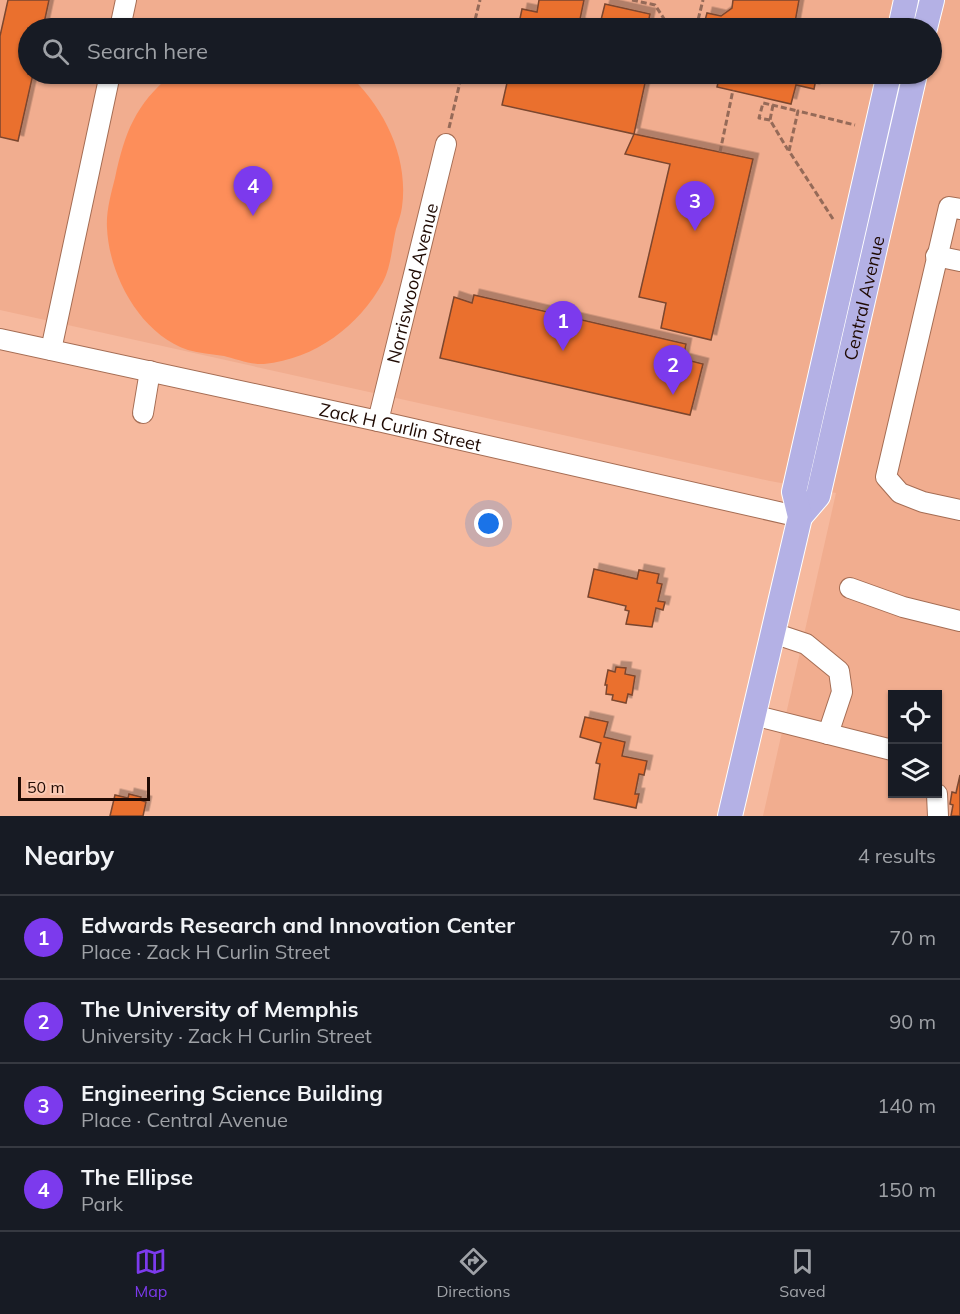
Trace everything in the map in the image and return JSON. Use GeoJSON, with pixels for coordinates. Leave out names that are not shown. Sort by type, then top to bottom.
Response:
{"type":"FeatureCollection","features":[{"type":"Feature","properties":{"kind":"main road"},"geometry":{"type":"LineString","coordinates":[[902,18],[906,0]]}},
{"type":"Feature","properties":{"kind":"main road"},"geometry":{"type":"LineString","coordinates":[[928,18],[932,0]]}},
{"type":"Feature","properties":{"kind":"main road","name":"Central Avenue"},"geometry":{"type":"LineString","coordinates":[[730,816],[800,517],[794,492],[888,84]]}},
{"type":"Feature","properties":{"kind":"main road","name":"Central Avenue"},"geometry":{"type":"LineString","coordinates":[[800,517],[818,496],[913,84]]}},
{"type":"Feature","properties":{"kind":"street"},"geometry":{"type":"LineString","coordinates":[[122,18],[126,0]]}},
{"type":"Feature","properties":{"kind":"street"},"geometry":{"type":"LineString","coordinates":[[51,350],[108,84]]}},
{"type":"Feature","properties":{"kind":"street","name":"Norriswood Avenue"},"geometry":{"type":"LineString","coordinates":[[378,421],[446,144]]}},
{"type":"Feature","properties":{"kind":"street"},"geometry":{"type":"LineString","coordinates":[[960,209],[949,207],[886,477],[900,493],[923,502],[960,510]]}},
{"type":"Feature","properties":{"kind":"street"},"geometry":{"type":"LineString","coordinates":[[936,256],[960,261]]}},
{"type":"Feature","properties":{"kind":"street","name":"Zack H Curlin Street"},"geometry":{"type":"LineString","coordinates":[[0,339],[378,421],[800,517]]}},
{"type":"Feature","properties":{"kind":"street"},"geometry":{"type":"LineString","coordinates":[[143,413],[150,371]]}},
{"type":"Feature","properties":{"kind":"street"},"geometry":{"type":"LineString","coordinates":[[850,588],[903,608],[960,621]]}},
{"type":"Feature","properties":{"kind":"street"},"geometry":{"type":"LineString","coordinates":[[773,633],[806,644],[839,671],[842,692],[828,734]]}},
{"type":"Feature","properties":{"kind":"street"},"geometry":{"type":"LineString","coordinates":[[753,715],[888,749]]}},
{"type":"Feature","properties":{"kind":"street"},"geometry":{"type":"LineString","coordinates":[[937,798],[938,816]]}},
{"type":"Feature","properties":{"kind":"path"},"geometry":{"type":"LineString","coordinates":[[476,18],[480,0]]}},
{"type":"Feature","properties":{"kind":"path"},"geometry":{"type":"LineString","coordinates":[[632,0],[655,5],[663,18]]}},
{"type":"Feature","properties":{"kind":"path"},"geometry":{"type":"LineString","coordinates":[[698,18],[703,0]]}},
{"type":"Feature","properties":{"kind":"path"},"geometry":{"type":"LineString","coordinates":[[446,144],[460,84]]}},
{"type":"Feature","properties":{"kind":"path"},"geometry":{"type":"LineString","coordinates":[[720,152],[733,90]]}},
{"type":"Feature","properties":{"kind":"path"},"geometry":{"type":"LineString","coordinates":[[770,120],[759,118],[763,103],[855,125]]}},
{"type":"Feature","properties":{"kind":"path"},"geometry":{"type":"LineString","coordinates":[[773,105],[770,120],[833,219]]}},
{"type":"Feature","properties":{"kind":"path"},"geometry":{"type":"LineString","coordinates":[[789,151],[798,111]]}},
{"type":"Feature","properties":{"kind":"shaded area"},"geometry":{"type":"Polygon","coordinates":[[[0,0],[960,0],[960,816],[763,816],[836,493],[770,481],[0,310],[0,0]]]}},
{"type":"Feature","properties":{"kind":"shaded area"},"geometry":{"type":"Polygon","coordinates":[[[358,84],[373,102],[391,134],[402,170],[402,210],[383,282],[361,313],[334,338],[301,355],[283,361],[264,364],[249,363],[188,350],[171,342],[155,331],[130,301],[114,265],[109,246],[107,215],[123,147],[133,120],[159,85],[358,84]]]}},
{"type":"Feature","properties":{"kind":"building"},"geometry":{"type":"Polygon","coordinates":[[[8,0],[49,0],[45,18],[18,18],[18,84],[31,84],[18,141],[0,137],[0,36],[8,0]]]}},
{"type":"Feature","properties":{"kind":"building"},"geometry":{"type":"Polygon","coordinates":[[[539,0],[584,0],[580,18],[520,18],[522,9],[537,12],[539,0]]]}},
{"type":"Feature","properties":{"kind":"building"},"geometry":{"type":"Polygon","coordinates":[[[733,0],[799,0],[796,18],[706,18],[707,13],[721,16],[732,8],[733,0]]]}},
{"type":"Feature","properties":{"kind":"building"},"geometry":{"type":"Polygon","coordinates":[[[605,4],[650,14],[649,18],[602,18],[605,4]]]}},
{"type":"Feature","properties":{"kind":"building"},"geometry":{"type":"Polygon","coordinates":[[[507,84],[645,84],[634,134],[502,105],[507,84]]]}},
{"type":"Feature","properties":{"kind":"building"},"geometry":{"type":"Polygon","coordinates":[[[718,84],[815,84],[814,89],[796,85],[791,104],[717,87],[718,84]]]}},
{"type":"Feature","properties":{"kind":"building"},"geometry":{"type":"Polygon","coordinates":[[[634,134],[753,159],[711,340],[661,328],[666,303],[639,297],[670,164],[625,154],[634,134]]]}},
{"type":"Feature","properties":{"kind":"building"},"geometry":{"type":"Polygon","coordinates":[[[474,295],[686,344],[683,359],[703,364],[690,415],[440,358],[454,297],[472,303],[474,295]]]}},
{"type":"Feature","properties":{"kind":"building"},"geometry":{"type":"Polygon","coordinates":[[[594,569],[637,579],[639,570],[659,574],[657,583],[662,584],[658,601],[665,602],[663,610],[656,608],[652,627],[626,624],[629,611],[625,610],[626,606],[588,597],[594,569]]]}},
{"type":"Feature","properties":{"kind":"building"},"geometry":{"type":"Polygon","coordinates":[[[616,667],[626,668],[625,674],[635,676],[632,695],[628,694],[626,703],[612,700],[613,695],[606,694],[608,670],[615,672],[616,667]]]}},
{"type":"Feature","properties":{"kind":"building"},"geometry":{"type":"Polygon","coordinates":[[[585,717],[608,722],[604,737],[625,742],[622,756],[647,761],[644,775],[639,774],[635,794],[639,794],[636,808],[594,799],[600,764],[596,763],[601,743],[580,737],[585,717]]]}},
{"type":"Feature","properties":{"kind":"building"},"geometry":{"type":"Polygon","coordinates":[[[960,775],[960,816],[951,816],[952,792],[956,793],[960,775]]]}},
{"type":"Feature","properties":{"kind":"building"},"geometry":{"type":"Polygon","coordinates":[[[129,794],[141,797],[140,800],[146,802],[143,816],[110,816],[115,795],[128,798],[129,794]]]}},
{"type":"Feature","properties":{"kind":"place","name":"The Ellipse"},"geometry":{"type":"Point","coordinates":[253,216]}},
{"type":"Feature","properties":{"kind":"place","name":"Engineering Science Building"},"geometry":{"type":"Point","coordinates":[695,231]}},
{"type":"Feature","properties":{"kind":"place","name":"Edwards Research and Innovation Center"},"geometry":{"type":"Point","coordinates":[563,351]}},
{"type":"Feature","properties":{"kind":"place","name":"The University of Memphis"},"geometry":{"type":"Point","coordinates":[673,395]}}]}
